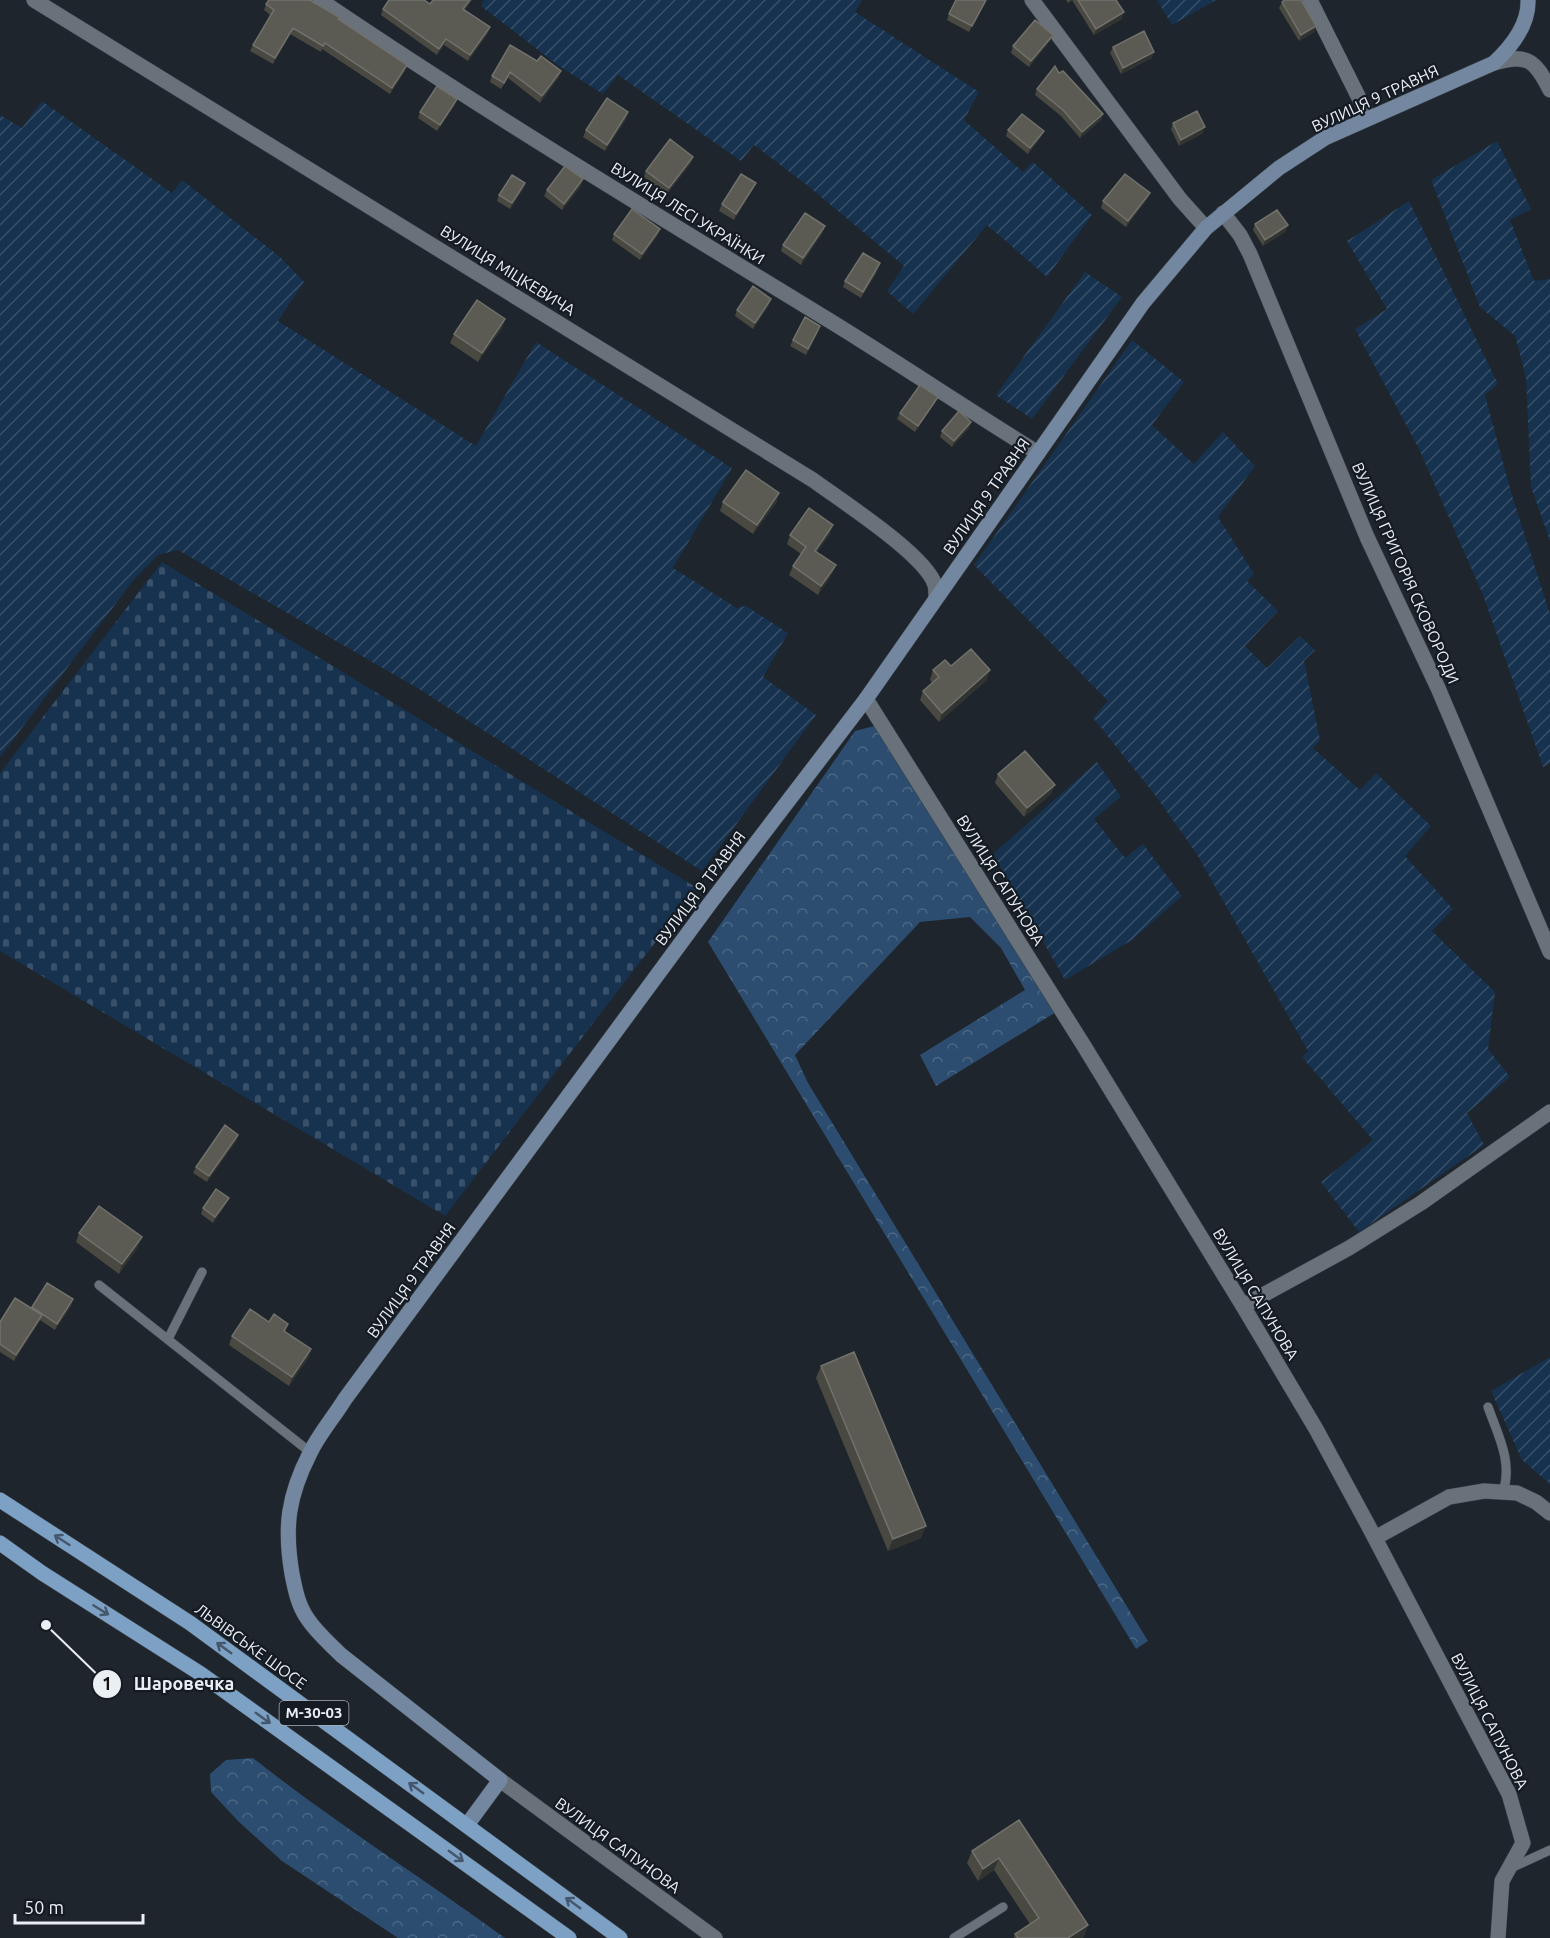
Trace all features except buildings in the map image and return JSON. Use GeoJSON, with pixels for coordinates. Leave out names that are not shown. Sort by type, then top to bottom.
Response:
{"type":"FeatureCollection","features":[{"type":"Feature","properties":{"kind":"main road","name":"ЛЬВІВСЬКЕ ШОСЕ"},"geometry":{"type":"LineString","coordinates":[[0,1500],[190,1623],[620,1938]]}},
{"type":"Feature","properties":{"kind":"main road","name":"М-30-03"},"geometry":{"type":"LineString","coordinates":[[0,1543],[42,1573],[201,1674],[568,1938]]}},
{"type":"Feature","properties":{"kind":"street","name":"ВУЛИЦЯ МІЦКЕВИЧА"},"geometry":{"type":"LineString","coordinates":[[34,0],[813,480],[892,538],[922,565],[935,584],[936,598]]}},
{"type":"Feature","properties":{"kind":"street","name":"ВУЛИЦЯ ЛЕСІ УКРАЇНКИ"},"geometry":{"type":"LineString","coordinates":[[320,0],[515,127],[837,325],[1038,453]]}},
{"type":"Feature","properties":{"kind":"street"},"geometry":{"type":"LineString","coordinates":[[1032,0],[1180,200],[1206,228]]}},
{"type":"Feature","properties":{"kind":"street"},"geometry":{"type":"LineString","coordinates":[[1310,0],[1369,118]]}},
{"type":"Feature","properties":{"kind":"street"},"geometry":{"type":"LineString","coordinates":[[1494,63],[1508,49],[1523,26],[1528,0]]}},
{"type":"Feature","properties":{"kind":"street"},"geometry":{"type":"LineString","coordinates":[[1494,63],[1512,58],[1528,59],[1540,70],[1550,90]]}},
{"type":"Feature","properties":{"kind":"street","name":"ВУЛИЦЯ 9 ТРАВНЯ"},"geometry":{"type":"LineString","coordinates":[[500,1780],[341,1655],[306,1616],[296,1592],[287,1546],[289,1508],[295,1486],[310,1452],[345,1399],[690,931],[866,699],[1143,303],[1206,228],[1279,168],[1325,138],[1494,63]]}},
{"type":"Feature","properties":{"kind":"street","name":"ВУЛИЦЯ ГРИГОРІЯ СКОВОРОДИ"},"geometry":{"type":"LineString","coordinates":[[1223,213],[1240,235],[1250,254],[1367,537],[1438,688],[1550,952]]}},
{"type":"Feature","properties":{"kind":"street","name":"ВУЛИЦЯ САПУНОВА"},"geometry":{"type":"LineString","coordinates":[[866,699],[1072,1028],[1316,1429],[1509,1794],[1523,1843],[1502,1881],[1498,1938]]}},
{"type":"Feature","properties":{"kind":"street"},"geometry":{"type":"LineString","coordinates":[[1243,1306],[1350,1248],[1420,1203],[1550,1112]]}},
{"type":"Feature","properties":{"kind":"street"},"geometry":{"type":"LineString","coordinates":[[1375,1538],[1449,1497],[1484,1491],[1517,1493],[1536,1502],[1550,1513]]}},
{"type":"Feature","properties":{"kind":"street"},"geometry":{"type":"LineString","coordinates":[[467,1825],[500,1780]]}},
{"type":"Feature","properties":{"kind":"street","name":"ВУЛИЦЯ САПУНОВА"},"geometry":{"type":"LineString","coordinates":[[500,1780],[715,1938]]}},
{"type":"Feature","properties":{"kind":"lane"},"geometry":{"type":"LineString","coordinates":[[168,1339],[202,1272]]}},
{"type":"Feature","properties":{"kind":"lane"},"geometry":{"type":"LineString","coordinates":[[99,1285],[310,1452]]}},
{"type":"Feature","properties":{"kind":"lane"},"geometry":{"type":"LineString","coordinates":[[1488,1407],[1506,1457],[1507,1480],[1503,1492]]}},
{"type":"Feature","properties":{"kind":"lane"},"geometry":{"type":"LineString","coordinates":[[1509,1869],[1550,1850]]}},
{"type":"Feature","properties":{"kind":"lane"},"geometry":{"type":"LineString","coordinates":[[954,1938],[1003,1907]]}},
{"type":"Feature","properties":{"kind":"green space"},"geometry":{"type":"Polygon","coordinates":[[[484,0],[862,0],[855,12],[979,92],[964,120],[1023,172],[1033,162],[1092,215],[1047,277],[987,225],[913,314],[887,291],[904,266],[808,186],[754,145],[741,161],[618,75],[603,94],[559,66],[481,6],[484,0]]]}},
{"type":"Feature","properties":{"kind":"green space"},"geometry":{"type":"Polygon","coordinates":[[[1157,0],[1216,0],[1172,25],[1157,0]]]}},
{"type":"Feature","properties":{"kind":"green space"},"geometry":{"type":"Polygon","coordinates":[[[42,101],[172,193],[182,180],[280,257],[304,282],[278,321],[476,446],[536,342],[732,468],[673,568],[737,608],[746,606],[788,633],[763,677],[816,715],[702,871],[419,689],[178,550],[158,555],[132,582],[0,757],[0,115],[22,128],[42,101]]]}},
{"type":"Feature","properties":{"kind":"green space"},"geometry":{"type":"Polygon","coordinates":[[[1497,141],[1531,209],[1510,220],[1534,281],[1550,279],[1550,541],[1531,487],[1526,377],[1515,336],[1480,307],[1431,180],[1497,141]]]}},
{"type":"Feature","properties":{"kind":"green space"},"geometry":{"type":"Polygon","coordinates":[[[1409,201],[1498,384],[1485,395],[1511,492],[1550,614],[1550,763],[1543,767],[1483,595],[1419,449],[1355,329],[1387,309],[1347,241],[1409,201]]]}},
{"type":"Feature","properties":{"kind":"green space"},"geometry":{"type":"Polygon","coordinates":[[[1085,272],[1122,297],[1032,419],[996,395],[1085,272]]]}},
{"type":"Feature","properties":{"kind":"green space"},"geometry":{"type":"Polygon","coordinates":[[[1132,340],[1184,382],[1152,425],[1194,464],[1223,432],[1255,466],[1218,517],[1254,574],[1247,581],[1278,611],[1245,646],[1267,668],[1300,636],[1315,650],[1304,661],[1320,740],[1313,748],[1360,790],[1376,773],[1431,826],[1405,856],[1453,909],[1432,931],[1495,992],[1488,1049],[1510,1077],[1467,1113],[1484,1145],[1359,1232],[1321,1182],[1373,1140],[1302,1057],[1308,1051],[1196,853],[1155,795],[1093,718],[1108,701],[974,565],[1132,340]]]}},
{"type":"Feature","properties":{"kind":"green space"},"geometry":{"type":"Polygon","coordinates":[[[162,562],[697,888],[445,1216],[0,951],[0,773],[162,562]]]}},
{"type":"Feature","properties":{"kind":"green space"},"geometry":{"type":"Polygon","coordinates":[[[882,724],[1061,1009],[936,1086],[920,1055],[1025,990],[1001,948],[970,917],[920,922],[795,1055],[808,1083],[1148,1641],[1136,1649],[708,942],[855,731],[882,724]]]}},
{"type":"Feature","properties":{"kind":"green space"},"geometry":{"type":"Polygon","coordinates":[[[1097,762],[1121,797],[1094,819],[1125,858],[1143,844],[1182,896],[1132,940],[1065,980],[993,854],[1097,762]]]}},
{"type":"Feature","properties":{"kind":"green space"},"geometry":{"type":"Polygon","coordinates":[[[1550,1357],[1550,1484],[1522,1460],[1491,1391],[1550,1357]]]}},
{"type":"Feature","properties":{"kind":"green space"},"geometry":{"type":"Polygon","coordinates":[[[253,1758],[315,1805],[505,1938],[398,1938],[282,1861],[239,1822],[211,1792],[210,1774],[226,1760],[253,1758]]]}},
{"type":"Feature","properties":{"kind":"place","name":"Шаровечка"},"geometry":{"type":"Point","coordinates":[46,1625]}}]}
